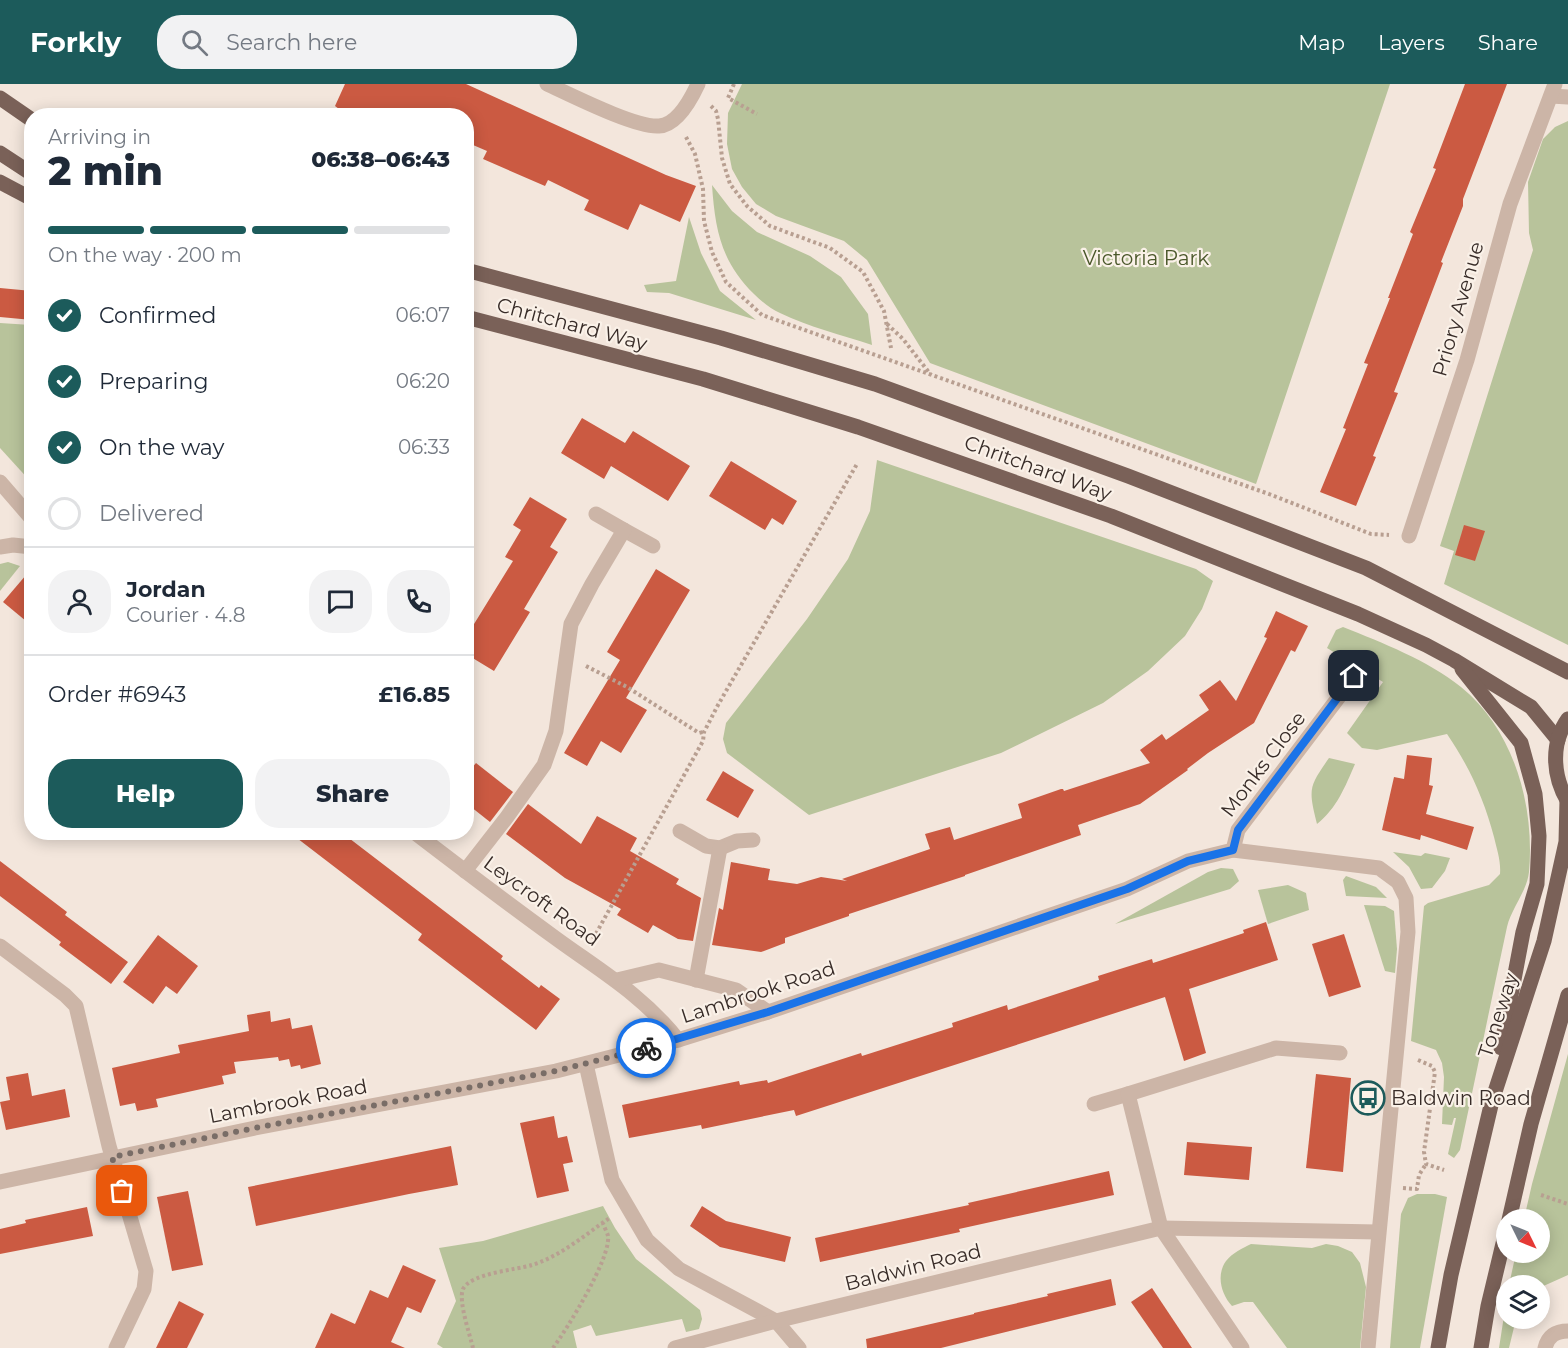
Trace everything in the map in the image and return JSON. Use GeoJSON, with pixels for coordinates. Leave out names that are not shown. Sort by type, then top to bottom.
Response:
{"type":"FeatureCollection","features":[{"type":"Feature","properties":{"kind":"main road"},"geometry":{"type":"LineString","coordinates":[[0,98],[24,114]]}},
{"type":"Feature","properties":{"kind":"main road"},"geometry":{"type":"LineString","coordinates":[[0,153],[24,169]]}},
{"type":"Feature","properties":{"kind":"main road"},"geometry":{"type":"LineString","coordinates":[[0,182],[24,195]]}},
{"type":"Feature","properties":{"kind":"main road","name":"Chritchard Way"},"geometry":{"type":"LineString","coordinates":[[474,272],[721,338],[853,378],[1073,456],[1366,568],[1568,672]]}},
{"type":"Feature","properties":{"kind":"main road","name":"Chritchard Way"},"geometry":{"type":"LineString","coordinates":[[474,319],[704,379],[858,427],[1122,520],[1358,614],[1426,645],[1531,707],[1558,740]]}},
{"type":"Feature","properties":{"kind":"main road"},"geometry":{"type":"LineString","coordinates":[[1454,660],[1521,743],[1535,794],[1539,836],[1537,884],[1523,933],[1492,1101]]}},
{"type":"Feature","properties":{"kind":"main road"},"geometry":{"type":"LineString","coordinates":[[1567,801],[1558,781],[1555,760],[1558,740],[1568,719]]}},
{"type":"Feature","properties":{"kind":"main road","name":"Toneway"},"geometry":{"type":"LineString","coordinates":[[1438,1348],[1451,1275],[1492,1101],[1544,941],[1566,842],[1567,801]]}},
{"type":"Feature","properties":{"kind":"main road"},"geometry":{"type":"LineString","coordinates":[[1512,1209],[1531,1124],[1568,995]]}},
{"type":"Feature","properties":{"kind":"main road"},"geometry":{"type":"LineString","coordinates":[[1481,1348],[1498,1263]]}},
{"type":"Feature","properties":{"kind":"street"},"geometry":{"type":"LineString","coordinates":[[547,84],[639,124],[660,126],[676,118],[697,88]]}},
{"type":"Feature","properties":{"kind":"street","name":"Priory Avenue"},"geometry":{"type":"LineString","coordinates":[[1409,536],[1467,360],[1510,204],[1553,90],[1568,97]]}},
{"type":"Feature","properties":{"kind":"street"},"geometry":{"type":"LineString","coordinates":[[0,504],[2,484]]}},
{"type":"Feature","properties":{"kind":"street"},"geometry":{"type":"LineString","coordinates":[[2,484],[24,510]]}},
{"type":"Feature","properties":{"kind":"street"},"geometry":{"type":"LineString","coordinates":[[596,514],[653,546]]}},
{"type":"Feature","properties":{"kind":"street"},"geometry":{"type":"LineString","coordinates":[[465,871],[544,765],[556,731],[571,624],[624,530]]}},
{"type":"Feature","properties":{"kind":"street"},"geometry":{"type":"LineString","coordinates":[[0,547],[24,546]]}},
{"type":"Feature","properties":{"kind":"street","name":"Monks Close"},"geometry":{"type":"LineString","coordinates":[[1233,850],[1238,830],[1354,676]]}},
{"type":"Feature","properties":{"kind":"street"},"geometry":{"type":"LineString","coordinates":[[680,831],[705,846],[720,848],[737,841],[753,840]]}},
{"type":"Feature","properties":{"kind":"street","name":"Leycroft Road"},"geometry":{"type":"LineString","coordinates":[[424,840],[583,958],[617,980],[661,1019],[678,1040]]}},
{"type":"Feature","properties":{"kind":"street"},"geometry":{"type":"LineString","coordinates":[[696,980],[720,848]]}},
{"type":"Feature","properties":{"kind":"street","name":"Lambrook Road"},"geometry":{"type":"LineString","coordinates":[[0,1182],[255,1128],[586,1064],[678,1040],[768,1012],[1127,889],[1188,861],[1233,850],[1379,868],[1398,882],[1406,898],[1408,932],[1368,1348]]}},
{"type":"Feature","properties":{"kind":"street"},"geometry":{"type":"LineString","coordinates":[[0,946],[65,994],[76,1006],[112,1157],[146,1271],[144,1289],[116,1348]]}},
{"type":"Feature","properties":{"kind":"street"},"geometry":{"type":"LineString","coordinates":[[617,980],[659,970],[736,990],[768,1012]]}},
{"type":"Feature","properties":{"kind":"street"},"geometry":{"type":"LineString","coordinates":[[1094,1104],[1276,1048],[1340,1053]]}},
{"type":"Feature","properties":{"kind":"street"},"geometry":{"type":"LineString","coordinates":[[586,1064],[612,1180],[647,1240],[679,1269],[776,1321],[799,1348]]}},
{"type":"Feature","properties":{"kind":"street"},"geometry":{"type":"LineString","coordinates":[[1128,1094],[1161,1228],[1242,1348]]}},
{"type":"Feature","properties":{"kind":"street","name":"Baldwin Road"},"geometry":{"type":"LineString","coordinates":[[675,1348],[776,1321],[1161,1228],[1378,1232]]}},
{"type":"Feature","properties":{"kind":"street"},"geometry":{"type":"LineString","coordinates":[[1545,1348],[1550,1336],[1559,1331],[1568,1331]]}},
{"type":"Feature","properties":{"kind":"path"},"geometry":{"type":"LineString","coordinates":[[734,84],[728,98],[757,114]]}},
{"type":"Feature","properties":{"kind":"path"},"geometry":{"type":"LineString","coordinates":[[697,88],[716,111],[722,158],[730,184],[747,206],[770,226],[830,248],[863,272],[884,311],[891,348]]}},
{"type":"Feature","properties":{"kind":"path"},"geometry":{"type":"LineString","coordinates":[[676,118],[694,154],[703,189],[704,221],[712,252],[726,282],[762,315],[1258,490],[1371,534],[1409,536]]}},
{"type":"Feature","properties":{"kind":"path"},"geometry":{"type":"LineString","coordinates":[[887,323],[903,339],[931,375]]}},
{"type":"Feature","properties":{"kind":"path"},"geometry":{"type":"LineString","coordinates":[[583,958],[703,741],[704,732],[718,705],[857,464]]}},
{"type":"Feature","properties":{"kind":"path"},"geometry":{"type":"LineString","coordinates":[[566,657],[627,687],[699,733],[704,732]]}},
{"type":"Feature","properties":{"kind":"path"},"geometry":{"type":"LineString","coordinates":[[1397,1056],[1425,1062],[1435,1072],[1424,1152],[1426,1164],[1419,1175],[1417,1189]]}},
{"type":"Feature","properties":{"kind":"path"},"geometry":{"type":"LineString","coordinates":[[1426,1164],[1444,1170]]}},
{"type":"Feature","properties":{"kind":"path"},"geometry":{"type":"LineString","coordinates":[[1541,1196],[1568,1204]]}},
{"type":"Feature","properties":{"kind":"path"},"geometry":{"type":"LineString","coordinates":[[473,1348],[462,1299],[463,1289],[468,1284],[478,1277],[533,1265],[566,1249],[626,1207]]}},
{"type":"Feature","properties":{"kind":"path"},"geometry":{"type":"LineString","coordinates":[[553,1348],[568,1329],[604,1255],[608,1238],[603,1223]]}},
{"type":"Feature","properties":{"kind":"green space","name":"Victoria Park"},"geometry":{"type":"Polygon","coordinates":[[[742,84],[1390,84],[1256,484],[930,363],[867,260],[844,241],[776,216],[756,204],[742,187],[732,169],[727,144],[728,113],[742,84]]]}},
{"type":"Feature","properties":{"kind":"green space"},"geometry":{"type":"Polygon","coordinates":[[[1568,121],[1568,645],[1444,584],[1454,551],[1440,546],[1533,250],[1529,233],[1528,182],[1543,139],[1555,127],[1568,121]]]}},
{"type":"Feature","properties":{"kind":"green space"},"geometry":{"type":"Polygon","coordinates":[[[712,185],[732,211],[757,232],[810,256],[841,277],[868,314],[872,345],[791,318],[773,309],[754,294],[734,270],[727,257],[715,216],[712,185]]]}},
{"type":"Feature","properties":{"kind":"green space"},"geometry":{"type":"Polygon","coordinates":[[[689,217],[701,253],[720,291],[756,320],[669,293],[647,292],[644,285],[676,281],[689,217]]]}},
{"type":"Feature","properties":{"kind":"green space"},"geometry":{"type":"Polygon","coordinates":[[[0,323],[24,325],[24,474],[0,448],[0,323]]]}},
{"type":"Feature","properties":{"kind":"green space"},"geometry":{"type":"Polygon","coordinates":[[[877,460],[1196,569],[1213,581],[1202,609],[1185,636],[1148,671],[1103,703],[1001,753],[809,815],[727,753],[723,739],[726,723],[807,619],[848,559],[870,511],[877,460]]]}},
{"type":"Feature","properties":{"kind":"green space"},"geometry":{"type":"Polygon","coordinates":[[[8,562],[20,566],[0,591],[0,564],[8,562]]]}},
{"type":"Feature","properties":{"kind":"green space"},"geometry":{"type":"Polygon","coordinates":[[[1343,627],[1419,660],[1461,687],[1495,725],[1517,771],[1524,796],[1530,847],[1528,879],[1507,927],[1460,1150],[1454,1158],[1448,1154],[1456,1118],[1452,1125],[1442,1124],[1444,1077],[1442,1063],[1436,1050],[1411,1041],[1424,906],[1489,885],[1500,874],[1498,855],[1481,796],[1447,734],[1377,750],[1362,748],[1347,733],[1383,682],[1327,648],[1336,630],[1343,627]]]}},
{"type":"Feature","properties":{"kind":"green space"},"geometry":{"type":"Polygon","coordinates":[[[1329,758],[1355,764],[1335,804],[1317,824],[1312,803],[1312,788],[1317,775],[1329,758]]]}},
{"type":"Feature","properties":{"kind":"green space"},"geometry":{"type":"Polygon","coordinates":[[[1393,852],[1421,856],[1425,853],[1450,858],[1445,871],[1432,888],[1421,889],[1409,867],[1393,852]]]}},
{"type":"Feature","properties":{"kind":"green space"},"geometry":{"type":"Polygon","coordinates":[[[1221,868],[1233,869],[1239,881],[1230,889],[1115,924],[1208,872],[1221,868]]]}},
{"type":"Feature","properties":{"kind":"green space"},"geometry":{"type":"Polygon","coordinates":[[[1346,876],[1376,887],[1387,898],[1346,896],[1343,880],[1346,876]]]}},
{"type":"Feature","properties":{"kind":"green space"},"geometry":{"type":"Polygon","coordinates":[[[1288,885],[1306,893],[1309,910],[1268,924],[1258,890],[1288,885]]]}},
{"type":"Feature","properties":{"kind":"green space"},"geometry":{"type":"Polygon","coordinates":[[[1364,905],[1385,906],[1394,911],[1397,949],[1395,973],[1385,971],[1364,905]]]}},
{"type":"Feature","properties":{"kind":"green space"},"geometry":{"type":"Polygon","coordinates":[[[1568,1054],[1568,1275],[1550,1283],[1550,1275],[1511,1275],[1514,1263],[1550,1263],[1550,1209],[1526,1209],[1568,1054]]]}},
{"type":"Feature","properties":{"kind":"green space"},"geometry":{"type":"Polygon","coordinates":[[[1417,1194],[1447,1197],[1420,1348],[1390,1348],[1401,1214],[1408,1198],[1417,1194]]]}},
{"type":"Feature","properties":{"kind":"green space"},"geometry":{"type":"Polygon","coordinates":[[[603,1206],[636,1259],[700,1310],[702,1319],[699,1329],[686,1332],[682,1319],[596,1336],[591,1325],[573,1331],[577,1348],[443,1348],[437,1344],[456,1301],[439,1248],[483,1241],[603,1206]]]}},
{"type":"Feature","properties":{"kind":"green space"},"geometry":{"type":"Polygon","coordinates":[[[1251,1244],[1312,1248],[1326,1244],[1352,1252],[1360,1263],[1366,1287],[1360,1348],[1287,1348],[1253,1302],[1232,1306],[1221,1284],[1221,1272],[1231,1256],[1251,1244]]]}},
{"type":"Feature","properties":{"kind":"green space"},"geometry":{"type":"Polygon","coordinates":[[[1502,1329],[1514,1329],[1509,1348],[1499,1348],[1502,1329]]]}},
{"type":"Feature","properties":{"kind":"building"},"geometry":{"type":"Polygon","coordinates":[[[345,84],[466,84],[666,175],[696,186],[680,222],[640,204],[628,230],[584,210],[589,200],[548,180],[545,186],[483,159],[487,151],[474,145],[474,108],[338,108],[335,106],[345,84]]]}},
{"type":"Feature","properties":{"kind":"building"},"geometry":{"type":"Polygon","coordinates":[[[1465,84],[1507,84],[1463,199],[1463,206],[1441,262],[1443,263],[1394,392],[1398,393],[1373,456],[1376,457],[1356,506],[1320,492],[1346,429],[1343,428],[1368,364],[1364,363],[1390,298],[1388,298],[1413,234],[1410,232],[1436,169],[1433,168],[1465,84]]]}},
{"type":"Feature","properties":{"kind":"building"},"geometry":{"type":"Polygon","coordinates":[[[0,288],[24,290],[24,319],[0,317],[0,288]]]}},
{"type":"Feature","properties":{"kind":"building"},"geometry":{"type":"Polygon","coordinates":[[[582,418],[625,443],[633,431],[690,466],[668,501],[611,466],[604,479],[561,453],[582,418]]]}},
{"type":"Feature","properties":{"kind":"building"},"geometry":{"type":"Polygon","coordinates":[[[731,461],[797,501],[783,525],[772,518],[765,530],[709,496],[731,461]]]}},
{"type":"Feature","properties":{"kind":"building"},"geometry":{"type":"Polygon","coordinates":[[[530,497],[567,519],[550,547],[558,552],[524,609],[530,612],[494,671],[474,659],[474,624],[513,561],[505,557],[521,530],[513,525],[530,497]]]}},
{"type":"Feature","properties":{"kind":"building"},"geometry":{"type":"Polygon","coordinates":[[[1464,525],[1485,531],[1475,561],[1455,555],[1464,525]]]}},
{"type":"Feature","properties":{"kind":"building"},"geometry":{"type":"Polygon","coordinates":[[[656,569],[690,590],[626,698],[647,710],[621,753],[601,741],[587,766],[564,753],[620,660],[607,652],[656,569]]]}},
{"type":"Feature","properties":{"kind":"building"},"geometry":{"type":"Polygon","coordinates":[[[24,577],[24,619],[3,602],[24,577]]]}},
{"type":"Feature","properties":{"kind":"building"},"geometry":{"type":"Polygon","coordinates":[[[1276,611],[1308,626],[1295,652],[1291,650],[1254,723],[1208,753],[1140,804],[1078,825],[1081,835],[849,914],[849,916],[785,938],[785,943],[761,952],[712,945],[719,908],[723,910],[731,862],[770,869],[768,880],[797,884],[821,877],[847,881],[842,879],[930,849],[925,834],[950,827],[954,840],[1022,818],[1018,804],[1150,763],[1140,750],[1162,734],[1166,740],[1209,710],[1199,695],[1220,680],[1236,701],[1267,638],[1264,637],[1276,611]]]}},
{"type":"Feature","properties":{"kind":"building"},"geometry":{"type":"Polygon","coordinates":[[[1407,755],[1432,758],[1429,785],[1433,786],[1426,814],[1474,827],[1467,850],[1421,835],[1420,840],[1382,830],[1394,777],[1404,779],[1407,755]]]}},
{"type":"Feature","properties":{"kind":"building"},"geometry":{"type":"Polygon","coordinates":[[[476,763],[513,792],[490,822],[474,809],[474,765],[476,763]]]}},
{"type":"Feature","properties":{"kind":"building"},"geometry":{"type":"Polygon","coordinates":[[[723,771],[754,790],[738,818],[706,800],[723,771]]]}},
{"type":"Feature","properties":{"kind":"building"},"geometry":{"type":"Polygon","coordinates":[[[528,804],[581,844],[597,816],[637,838],[630,851],[679,879],[676,884],[701,898],[693,941],[678,939],[653,925],[648,933],[617,915],[621,909],[565,878],[506,834],[528,804]]]}},
{"type":"Feature","properties":{"kind":"building"},"geometry":{"type":"Polygon","coordinates":[[[299,840],[351,840],[503,956],[501,959],[539,988],[541,985],[560,999],[536,1030],[418,940],[422,934],[299,840]]]}},
{"type":"Feature","properties":{"kind":"building"},"geometry":{"type":"Polygon","coordinates":[[[0,861],[67,912],[65,915],[128,962],[111,984],[59,945],[61,942],[0,896],[0,861]]]}},
{"type":"Feature","properties":{"kind":"building"},"geometry":{"type":"Polygon","coordinates":[[[1266,922],[1278,960],[1189,989],[1206,1053],[1184,1061],[1165,997],[796,1116],[794,1110],[702,1129],[701,1125],[629,1138],[622,1105],[739,1081],[740,1085],[767,1080],[768,1083],[953,1027],[952,1023],[1007,1005],[1008,1010],[1099,980],[1098,976],[1152,959],[1153,963],[1244,933],[1243,930],[1266,922]]]}},
{"type":"Feature","properties":{"kind":"building"},"geometry":{"type":"Polygon","coordinates":[[[1344,934],[1361,987],[1329,997],[1312,944],[1344,934]]]}},
{"type":"Feature","properties":{"kind":"building"},"geometry":{"type":"Polygon","coordinates":[[[158,935],[198,966],[177,994],[166,986],[153,1004],[123,982],[158,935]]]}},
{"type":"Feature","properties":{"kind":"building"},"geometry":{"type":"Polygon","coordinates":[[[270,1011],[271,1022],[290,1018],[292,1029],[312,1025],[321,1064],[301,1069],[300,1065],[291,1067],[289,1059],[279,1061],[278,1057],[234,1062],[236,1073],[222,1076],[224,1084],[156,1099],[158,1107],[137,1111],[135,1103],[120,1106],[112,1068],[180,1053],[178,1045],[249,1031],[247,1015],[270,1011]]]}},
{"type":"Feature","properties":{"kind":"building"},"geometry":{"type":"Polygon","coordinates":[[[28,1073],[32,1096],[65,1089],[70,1117],[6,1130],[0,1102],[10,1100],[6,1077],[28,1073]]]}},
{"type":"Feature","properties":{"kind":"building"},"geometry":{"type":"Polygon","coordinates":[[[1316,1074],[1351,1078],[1343,1172],[1306,1168],[1316,1074]]]}},
{"type":"Feature","properties":{"kind":"building"},"geometry":{"type":"Polygon","coordinates":[[[554,1116],[558,1138],[567,1136],[573,1162],[563,1164],[569,1191],[537,1198],[520,1123],[554,1116]]]}},
{"type":"Feature","properties":{"kind":"building"},"geometry":{"type":"Polygon","coordinates":[[[1187,1142],[1252,1147],[1249,1180],[1184,1175],[1187,1142]]]}},
{"type":"Feature","properties":{"kind":"building"},"geometry":{"type":"Polygon","coordinates":[[[451,1146],[458,1185],[256,1226],[248,1187],[451,1146]]]}},
{"type":"Feature","properties":{"kind":"building"},"geometry":{"type":"Polygon","coordinates":[[[1109,1171],[1114,1195],[959,1229],[960,1232],[820,1262],[815,1238],[969,1205],[968,1203],[1109,1171]]]}},
{"type":"Feature","properties":{"kind":"building"},"geometry":{"type":"Polygon","coordinates":[[[188,1191],[203,1265],[172,1271],[157,1197],[188,1191]]]}},
{"type":"Feature","properties":{"kind":"building"},"geometry":{"type":"Polygon","coordinates":[[[702,1206],[726,1221],[791,1237],[785,1262],[720,1247],[690,1226],[702,1206]]]}},
{"type":"Feature","properties":{"kind":"building"},"geometry":{"type":"Polygon","coordinates":[[[87,1207],[93,1236],[0,1254],[0,1229],[26,1223],[25,1220],[87,1207]]]}},
{"type":"Feature","properties":{"kind":"building"},"geometry":{"type":"Polygon","coordinates":[[[403,1265],[436,1280],[421,1313],[407,1307],[391,1342],[405,1348],[315,1348],[331,1313],[355,1324],[370,1290],[388,1298],[403,1265]]]}},
{"type":"Feature","properties":{"kind":"building"},"geometry":{"type":"Polygon","coordinates":[[[1111,1279],[1116,1305],[941,1348],[867,1348],[866,1339],[1111,1279]]]}},
{"type":"Feature","properties":{"kind":"building"},"geometry":{"type":"Polygon","coordinates":[[[1152,1288],[1192,1348],[1163,1348],[1131,1302],[1152,1288]]]}},
{"type":"Feature","properties":{"kind":"building"},"geometry":{"type":"Polygon","coordinates":[[[179,1301],[204,1314],[187,1348],[156,1348],[179,1301]]]}},
{"type":"Feature","properties":{"kind":"way so far"},"geometry":{"type":"LineString","coordinates":[[122,1191],[112,1157],[556,1071],[646,1048]]}},
{"type":"Feature","properties":{"kind":"place","name":"Baldwin Road"},"geometry":{"type":"Point","coordinates":[1368,1098]}},
{"type":"Feature","properties":{"kind":"route"},"geometry":{"type":"LineString","coordinates":[[646,1048],[768,1012],[1127,889],[1188,861],[1233,850],[1238,830],[1354,676]]}}]}
